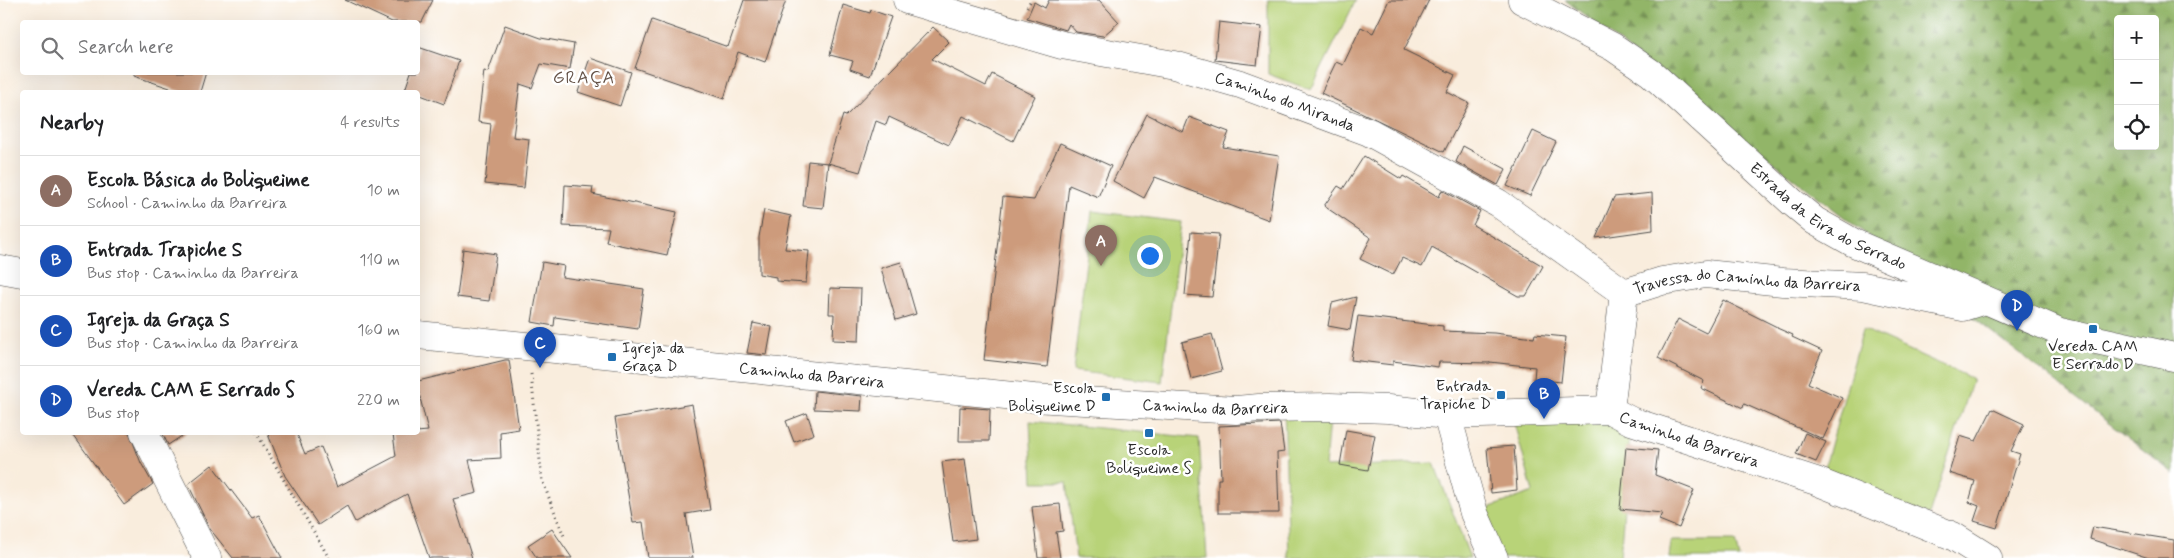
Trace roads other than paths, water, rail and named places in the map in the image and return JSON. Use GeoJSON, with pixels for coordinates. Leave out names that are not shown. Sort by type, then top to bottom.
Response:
{"type":"FeatureCollection","features":[{"type":"Feature","properties":{"kind":"street","name":"Caminho do Miranda"},"geometry":{"type":"LineString","coordinates":[[907,0],[1062,45],[1174,65],[1240,84],[1369,132],[1498,203],[1624,293]]}},
{"type":"Feature","properties":{"kind":"street","name":"Estrada da Eira do Serrado"},"geometry":{"type":"LineString","coordinates":[[1522,0],[1614,47],[1651,73],[1815,221],[1884,257],[2060,332],[2174,356]]}},
{"type":"Feature","properties":{"kind":"street"},"geometry":{"type":"LineString","coordinates":[[0,269],[20,273]]}},
{"type":"Feature","properties":{"kind":"street","name":"Travessa do Caminho da Barreira"},"geometry":{"type":"LineString","coordinates":[[1610,410],[1624,293],[1662,281],[1706,274],[1783,282],[1863,286],[1963,307],[1985,300]]}},
{"type":"Feature","properties":{"kind":"street","name":"Caminho da Barreira"},"geometry":{"type":"LineString","coordinates":[[420,335],[1034,398],[1236,410],[1330,407],[1388,409],[1447,415],[1610,410],[1631,421],[1816,481],[1954,536],[1988,558]]}},
{"type":"Feature","properties":{"kind":"street"},"geometry":{"type":"LineString","coordinates":[[1447,415],[1474,513],[1494,558]]}},
{"type":"Feature","properties":{"kind":"street"},"geometry":{"type":"LineString","coordinates":[[146,435],[207,558]]}},
{"type":"Feature","properties":{"kind":"place","name":"Escola Básica do Boliqueime"},"geometry":{"type":"Point","coordinates":[1101,266]}},
{"type":"Feature","properties":{"kind":"place","name":"Vereda CAM E Serrado D"},"geometry":{"type":"Point","coordinates":[2093,329]}},
{"type":"Feature","properties":{"kind":"place","name":"Vereda CAM E Serrado S"},"geometry":{"type":"Point","coordinates":[2017,331]}},
{"type":"Feature","properties":{"kind":"place","name":"Igreja da Graça D"},"geometry":{"type":"Point","coordinates":[612,357]}},
{"type":"Feature","properties":{"kind":"place","name":"Igreja da Graça S"},"geometry":{"type":"Point","coordinates":[540,368]}},
{"type":"Feature","properties":{"kind":"place","name":"Entrada Trapiche D"},"geometry":{"type":"Point","coordinates":[1501,395]}},
{"type":"Feature","properties":{"kind":"place","name":"Escola Boliqueime D"},"geometry":{"type":"Point","coordinates":[1106,397]}},
{"type":"Feature","properties":{"kind":"place","name":"Entrada Trapiche S"},"geometry":{"type":"Point","coordinates":[1544,419]}},
{"type":"Feature","properties":{"kind":"place","name":"Escola Boliqueime S"},"geometry":{"type":"Point","coordinates":[1149,433]}},
{"type":"Feature","properties":{"kind":"district","name":"GRAÇA"},"geometry":{"type":"Point","coordinates":[584,78]}}]}
